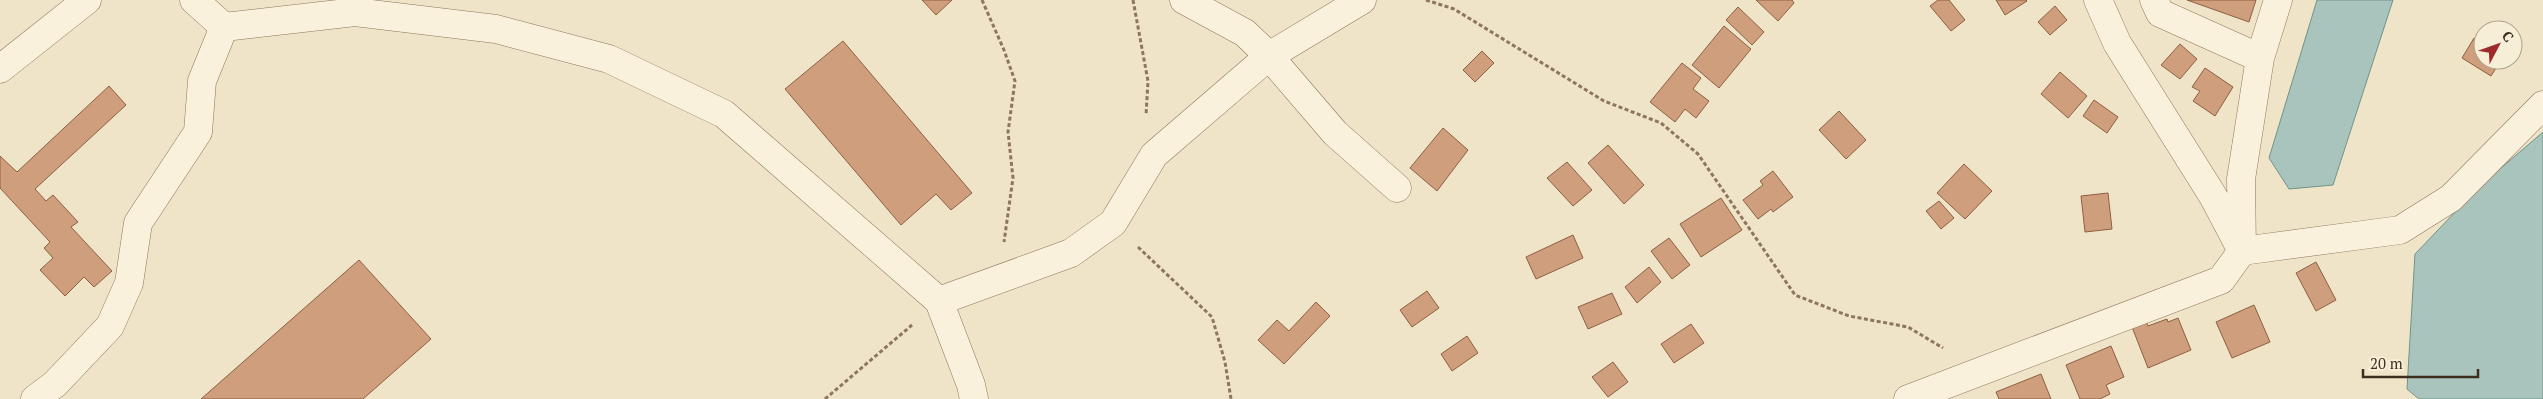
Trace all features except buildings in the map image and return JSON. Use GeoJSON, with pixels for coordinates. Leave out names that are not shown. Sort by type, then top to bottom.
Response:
{"type":"FeatureCollection","features":[{"type":"Feature","properties":{"kind":"street"},"geometry":{"type":"LineString","coordinates":[[0,69],[87,0]]}},
{"type":"Feature","properties":{"kind":"street"},"geometry":{"type":"LineString","coordinates":[[194,0],[224,27],[355,12],[496,29],[609,59],[724,114],[939,301],[971,385],[974,399]]}},
{"type":"Feature","properties":{"kind":"street"},"geometry":{"type":"LineString","coordinates":[[1184,0],[1245,33],[1269,56],[1335,133],[1397,188]]}},
{"type":"Feature","properties":{"kind":"street"},"geometry":{"type":"LineString","coordinates":[[939,301],[1071,253],[1113,223],[1154,155],[1269,56],[1362,0]]}},
{"type":"Feature","properties":{"kind":"street"},"geometry":{"type":"LineString","coordinates":[[2098,0],[2117,43],[2213,196],[2242,250]]}},
{"type":"Feature","properties":{"kind":"street"},"geometry":{"type":"LineString","coordinates":[[2154,0],[2160,12],[2260,58]]}},
{"type":"Feature","properties":{"kind":"street"},"geometry":{"type":"LineString","coordinates":[[1908,399],[2221,280],[2242,250],[2241,179],[2260,58],[2278,0]]}},
{"type":"Feature","properties":{"kind":"street"},"geometry":{"type":"LineString","coordinates":[[35,399],[55,384],[110,326],[129,284],[138,223],[198,132],[202,81],[224,27]]}},
{"type":"Feature","properties":{"kind":"street"},"geometry":{"type":"LineString","coordinates":[[2242,250],[2400,230],[2451,198],[2543,105]]}},
{"type":"Feature","properties":{"kind":"path"},"geometry":{"type":"LineString","coordinates":[[982,0],[1015,81],[1008,132],[1013,178],[997,280]]}},
{"type":"Feature","properties":{"kind":"path"},"geometry":{"type":"LineString","coordinates":[[1133,0],[1148,81],[1146,116],[1154,155]]}},
{"type":"Feature","properties":{"kind":"path"},"geometry":{"type":"LineString","coordinates":[[1426,0],[1454,9],[1604,101],[1661,123],[1698,154],[1795,295],[1849,316],[1908,327],[1952,354],[1977,373]]}},
{"type":"Feature","properties":{"kind":"path"},"geometry":{"type":"LineString","coordinates":[[1113,223],[1212,317],[1225,362],[1231,399]]}},
{"type":"Feature","properties":{"kind":"path"},"geometry":{"type":"LineString","coordinates":[[825,399],[939,301]]}},
{"type":"Feature","properties":{"kind":"water"},"geometry":{"type":"Polygon","coordinates":[[[2317,0],[2393,0],[2333,185],[2289,189],[2269,158],[2317,0]]]}},
{"type":"Feature","properties":{"kind":"water"},"geometry":{"type":"Polygon","coordinates":[[[2543,132],[2543,399],[2419,399],[2407,389],[2415,254],[2480,186],[2543,132]]]}}]}
